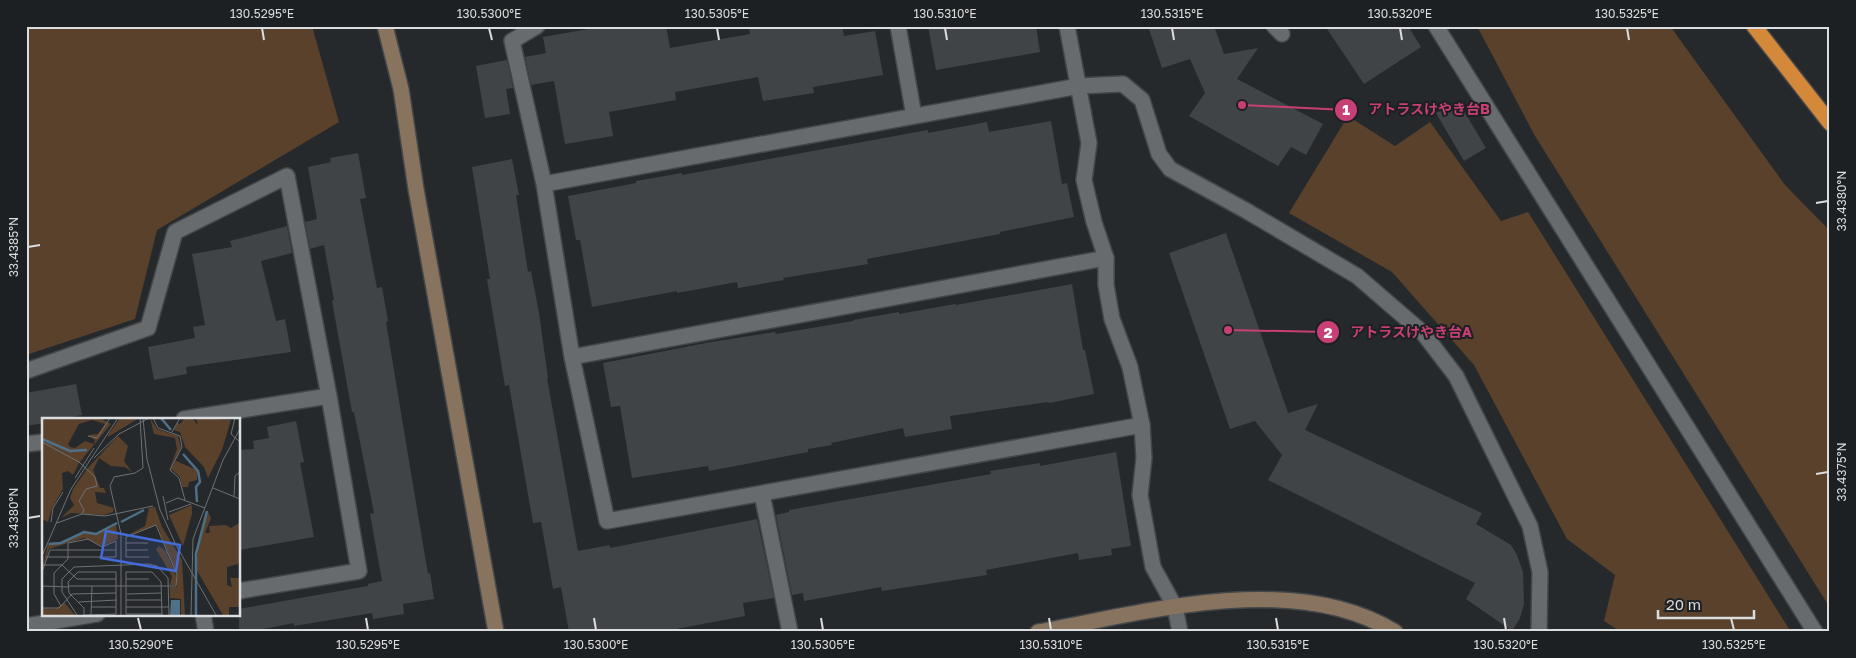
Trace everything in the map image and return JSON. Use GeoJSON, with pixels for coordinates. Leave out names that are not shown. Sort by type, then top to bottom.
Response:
{"type":"FeatureCollection","features":[{"type":"Feature","properties":{"kind":"highway"},"geometry":{"type":"LineString","coordinates":[[1756,30],[1830,122]]}},
{"type":"Feature","properties":{"kind":"street"},"geometry":{"type":"LineString","coordinates":[[385,26],[401,89],[418,198],[496,632]]}},
{"type":"Feature","properties":{"kind":"street"},"geometry":{"type":"LineString","coordinates":[[537,26],[512,41],[544,184],[572,357],[607,521],[1142,425]]}},
{"type":"Feature","properties":{"kind":"street"},"geometry":{"type":"LineString","coordinates":[[898,26],[914,116]]}},
{"type":"Feature","properties":{"kind":"street"},"geometry":{"type":"LineString","coordinates":[[1067,26],[1089,143],[1084,180],[1094,222],[1106,258],[1106,285],[1112,319],[1130,367],[1142,425],[1144,458],[1140,495],[1152,567],[1175,607],[1180,632]]}},
{"type":"Feature","properties":{"kind":"street"},"geometry":{"type":"LineString","coordinates":[[1436,26],[1815,632]]}},
{"type":"Feature","properties":{"kind":"street"},"geometry":{"type":"LineString","coordinates":[[544,184],[1079,86],[1123,84],[1142,100],[1158,154],[1170,169],[1245,210],[1356,276],[1422,333],[1456,376],[1530,526],[1540,572],[1539,632]]}},
{"type":"Feature","properties":{"kind":"street"},"geometry":{"type":"LineString","coordinates":[[26,371],[148,328],[174,232],[287,176],[329,396],[359,571],[240,591]]}},
{"type":"Feature","properties":{"kind":"street"},"geometry":{"type":"LineString","coordinates":[[572,357],[1106,258]]}},
{"type":"Feature","properties":{"kind":"street"},"geometry":{"type":"LineString","coordinates":[[190,418],[329,396]]}},
{"type":"Feature","properties":{"kind":"street"},"geometry":{"type":"LineString","coordinates":[[26,444],[42,442]]}},
{"type":"Feature","properties":{"kind":"street"},"geometry":{"type":"LineString","coordinates":[[762,494],[790,632]]}},
{"type":"Feature","properties":{"kind":"street"},"geometry":{"type":"LineString","coordinates":[[1038,632],[1175,607],[1242,598],[1292,599],[1340,608],[1383,625],[1394,632]]}},
{"type":"Feature","properties":{"kind":"street"},"geometry":{"type":"LineString","coordinates":[[26,626],[85,616]]}},
{"type":"Feature","properties":{"kind":"street"},"geometry":{"type":"LineString","coordinates":[[203,616],[206,632]]}},
{"type":"Feature","properties":{"kind":"shaded area"},"geometry":{"type":"Polygon","coordinates":[[[26,26],[312,26],[339,122],[157,230],[135,319],[26,355],[26,26]]]}},
{"type":"Feature","properties":{"kind":"shaded area"},"geometry":{"type":"Polygon","coordinates":[[[1477,26],[1670,26],[1785,185],[1830,231],[1830,608],[1535,136],[1477,26]]]}},
{"type":"Feature","properties":{"kind":"shaded area"},"geometry":{"type":"Polygon","coordinates":[[[1348,116],[1395,146],[1430,122],[1501,221],[1528,212],[1791,632],[1621,632],[1604,621],[1615,575],[1567,539],[1474,365],[1392,272],[1289,213],[1348,116]]]}},
{"type":"Feature","properties":{"kind":"building"},"geometry":{"type":"Polygon","coordinates":[[[605,26],[666,26],[670,48],[750,34],[749,26],[842,26],[844,36],[875,31],[883,75],[813,87],[814,93],[763,101],[758,77],[675,92],[676,100],[609,112],[613,136],[565,144],[554,81],[531,85],[525,57],[546,53],[543,37],[605,26]]]}},
{"type":"Feature","properties":{"kind":"building"},"geometry":{"type":"Polygon","coordinates":[[[928,26],[1036,26],[1040,52],[936,70],[928,26]]]}},
{"type":"Feature","properties":{"kind":"building"},"geometry":{"type":"Polygon","coordinates":[[[1148,26],[1214,26],[1224,54],[1258,48],[1237,79],[1323,124],[1306,155],[1291,147],[1278,166],[1189,116],[1205,93],[1190,59],[1162,68],[1148,26]]]}},
{"type":"Feature","properties":{"kind":"building"},"geometry":{"type":"Polygon","coordinates":[[[1325,26],[1408,26],[1421,47],[1364,84],[1325,26]]]}},
{"type":"Feature","properties":{"kind":"building"},"geometry":{"type":"Polygon","coordinates":[[[507,60],[513,88],[506,89],[510,114],[485,118],[476,66],[507,60]]]}},
{"type":"Feature","properties":{"kind":"building"},"geometry":{"type":"Polygon","coordinates":[[[1458,101],[1486,148],[1464,161],[1436,113],[1458,101]]]}},
{"type":"Feature","properties":{"kind":"building"},"geometry":{"type":"Polygon","coordinates":[[[1051,121],[1062,184],[1067,183],[1074,217],[1000,232],[1000,234],[867,259],[868,264],[783,278],[784,280],[738,288],[737,282],[592,307],[580,240],[576,240],[568,196],[636,183],[636,181],[682,173],[682,175],[928,130],[928,133],[987,122],[989,132],[1051,121]]]}},
{"type":"Feature","properties":{"kind":"building"},"geometry":{"type":"Polygon","coordinates":[[[358,153],[366,198],[360,199],[377,288],[382,287],[410,467],[434,599],[403,604],[404,614],[373,619],[372,613],[294,626],[294,623],[239,632],[240,609],[368,586],[368,584],[382,581],[370,514],[374,513],[354,412],[352,412],[324,245],[310,249],[305,222],[317,219],[308,167],[331,162],[330,158],[358,153]]]}},
{"type":"Feature","properties":{"kind":"building"},"geometry":{"type":"Polygon","coordinates":[[[512,159],[519,195],[516,195],[528,272],[531,271],[539,313],[547,378],[578,551],[610,545],[610,548],[757,519],[774,598],[743,603],[745,616],[660,632],[569,632],[561,587],[553,589],[541,522],[533,523],[509,385],[505,386],[487,279],[490,279],[472,167],[512,159]]]}},
{"type":"Feature","properties":{"kind":"building"},"geometry":{"type":"Polygon","coordinates":[[[287,226],[292,253],[261,261],[276,321],[285,319],[291,352],[186,367],[187,374],[154,380],[148,347],[195,338],[193,327],[205,325],[192,254],[232,247],[230,241],[287,226]]]}},
{"type":"Feature","properties":{"kind":"building"},"geometry":{"type":"Polygon","coordinates":[[[1226,233],[1288,413],[1318,404],[1305,430],[1482,513],[1476,524],[1511,545],[1523,572],[1524,604],[1520,618],[1512,631],[1466,599],[1475,583],[1268,480],[1282,455],[1255,421],[1230,429],[1169,253],[1226,233]]]}},
{"type":"Feature","properties":{"kind":"building"},"geometry":{"type":"Polygon","coordinates":[[[1072,284],[1083,350],[1085,350],[1094,394],[1049,403],[950,416],[952,429],[905,437],[903,428],[831,443],[832,445],[808,449],[808,452],[709,471],[708,466],[632,478],[620,406],[611,407],[603,363],[711,342],[775,332],[776,334],[1072,284]]]}},
{"type":"Feature","properties":{"kind":"building"},"geometry":{"type":"Polygon","coordinates":[[[76,384],[82,415],[66,418],[42,418],[42,423],[26,426],[26,393],[76,384]]]}},
{"type":"Feature","properties":{"kind":"building"},"geometry":{"type":"Polygon","coordinates":[[[296,421],[304,462],[300,463],[314,537],[240,550],[240,450],[254,449],[253,441],[269,438],[267,427],[296,421]]]}},
{"type":"Feature","properties":{"kind":"building"},"geometry":{"type":"Polygon","coordinates":[[[1116,452],[1131,546],[1111,549],[1112,555],[1079,560],[1078,553],[986,570],[987,575],[882,591],[881,587],[804,601],[803,593],[792,595],[776,515],[789,512],[789,510],[991,474],[990,471],[1040,463],[1040,466],[1116,452]]]}},
{"type":"Feature","properties":{"kind":"place","name":"アトラスけやき台B"},"geometry":{"type":"Point","coordinates":[1242,105]}},
{"type":"Feature","properties":{"kind":"place","name":"アトラスけやき台A"},"geometry":{"type":"Point","coordinates":[1228,330]}}]}
